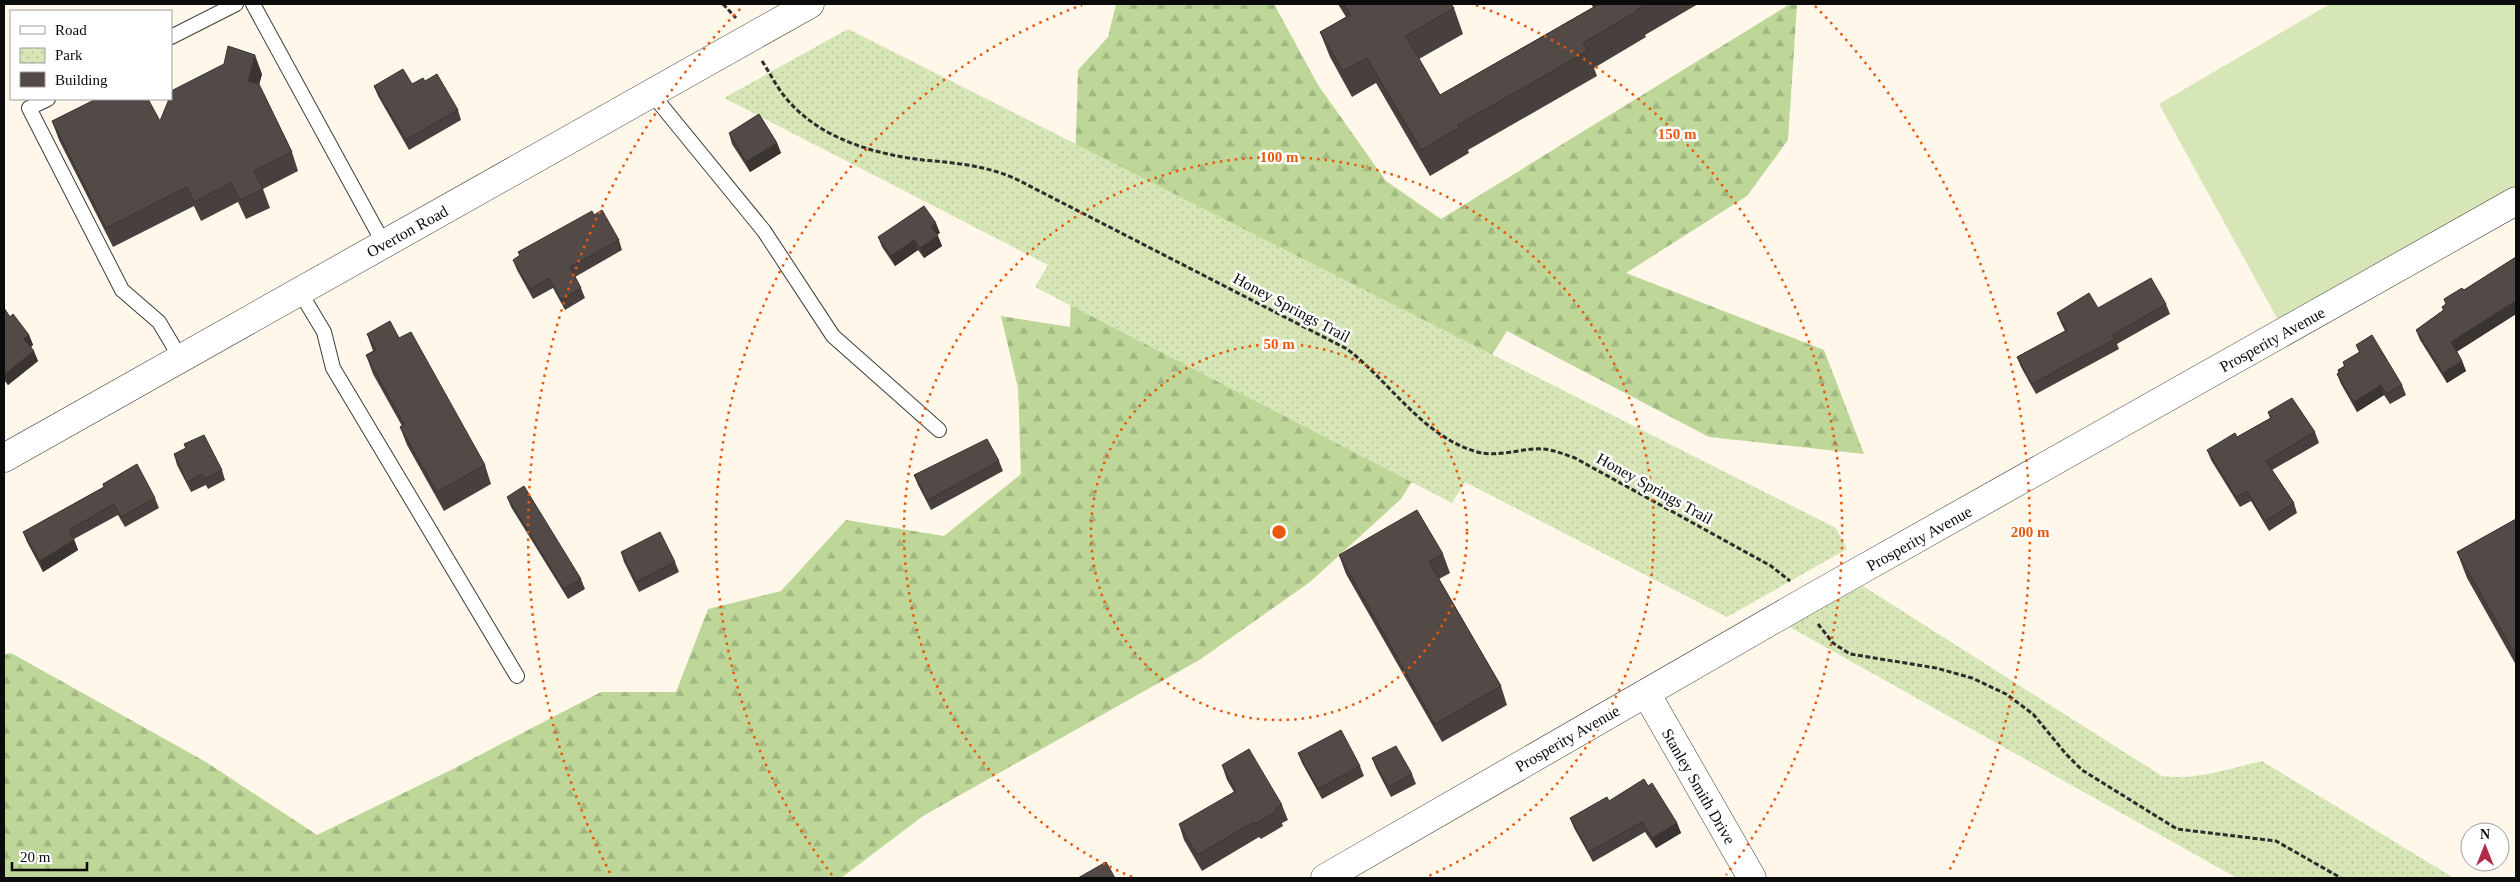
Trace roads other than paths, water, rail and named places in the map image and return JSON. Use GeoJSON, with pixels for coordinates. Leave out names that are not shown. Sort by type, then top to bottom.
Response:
{"type":"FeatureCollection","features":[{"type":"Feature","properties":{"kind":"street","name":"Overton Road"},"geometry":{"type":"LineString","coordinates":[[4,458],[810,4]]}},
{"type":"Feature","properties":{"kind":"street","name":"Prosperity Avenue"},"geometry":{"type":"LineString","coordinates":[[1332,877],[1646,693],[2516,201]]}},
{"type":"Feature","properties":{"kind":"street","name":"Stanley Smith Drive"},"geometry":{"type":"LineString","coordinates":[[1646,693],[1752,878]]}},
{"type":"Feature","properties":{"kind":"lane"},"geometry":{"type":"LineString","coordinates":[[172,36],[236,4]]}},
{"type":"Feature","properties":{"kind":"lane"},"geometry":{"type":"LineString","coordinates":[[253,4],[384,244]]}},
{"type":"Feature","properties":{"kind":"lane"},"geometry":{"type":"LineString","coordinates":[[652,94],[764,231],[833,336],[939,430]]}},
{"type":"Feature","properties":{"kind":"lane"},"geometry":{"type":"LineString","coordinates":[[46,100],[29,108],[122,290],[159,322],[180,359]]}},
{"type":"Feature","properties":{"kind":"lane"},"geometry":{"type":"LineString","coordinates":[[300,292],[324,332],[333,368],[517,676]]}}]}
